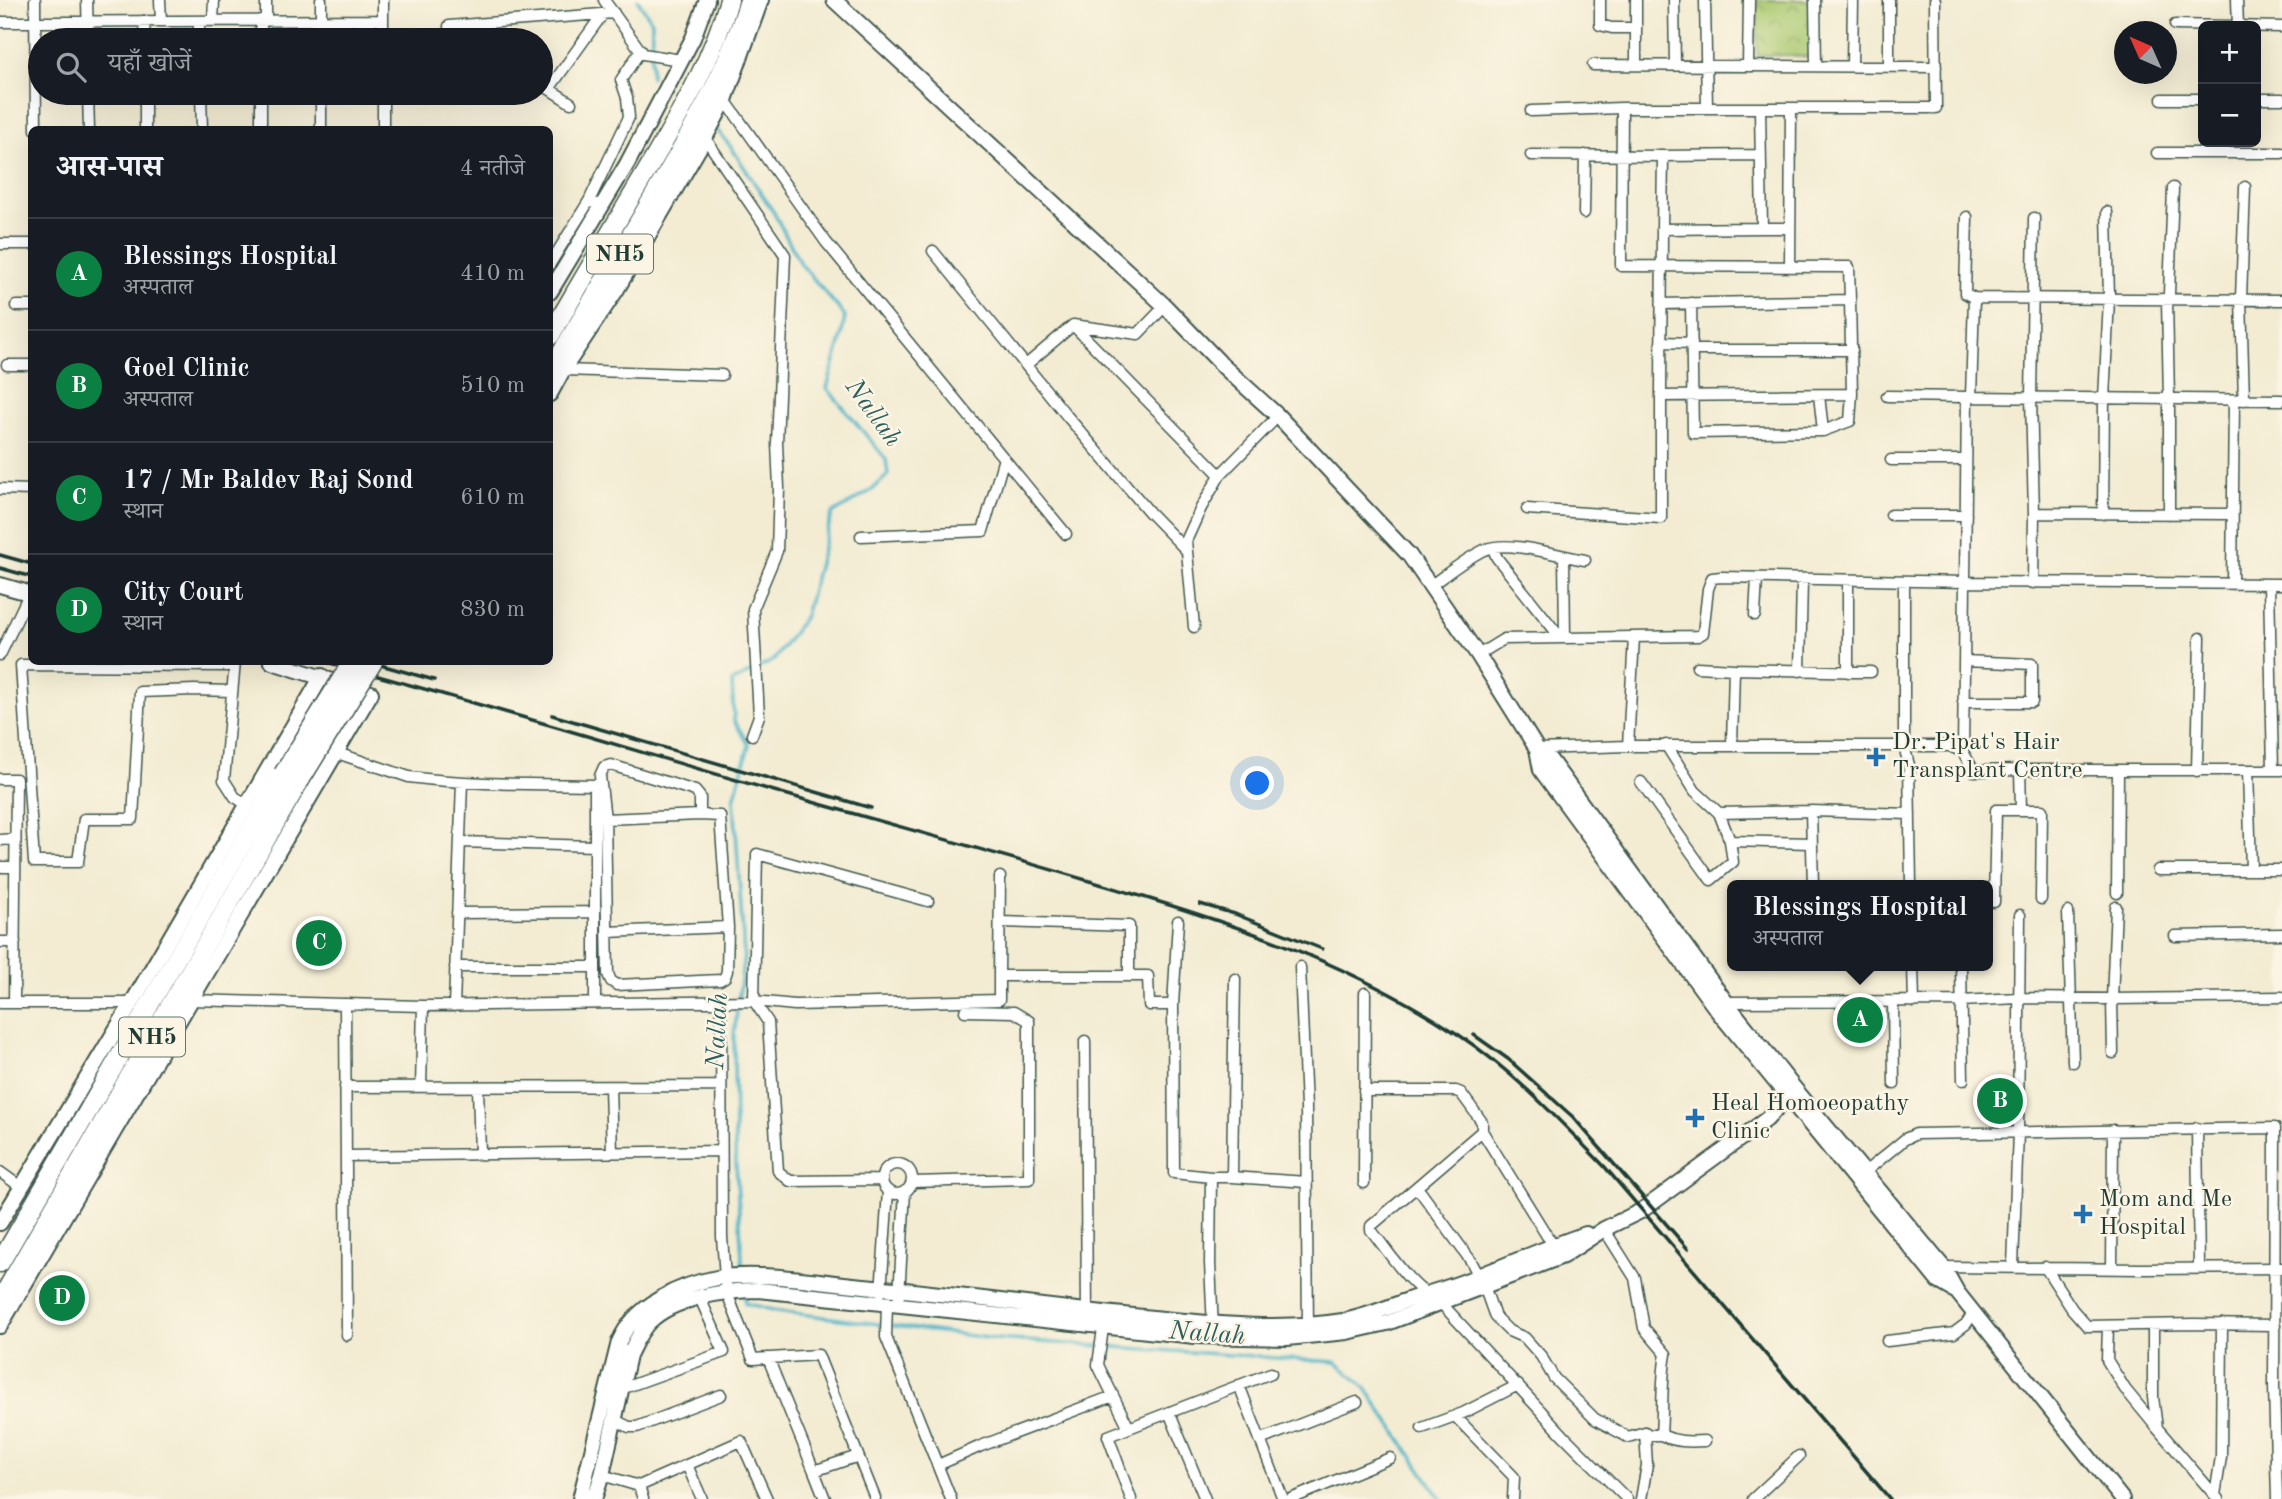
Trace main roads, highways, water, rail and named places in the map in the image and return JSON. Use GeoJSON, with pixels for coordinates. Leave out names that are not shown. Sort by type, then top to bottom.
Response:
{"type":"FeatureCollection","features":[{"type":"Feature","properties":{"kind":"highway","name":"NH5"},"geometry":{"type":"LineString","coordinates":[[553,331],[698,79],[729,0]]}},
{"type":"Feature","properties":{"kind":"highway","name":"NH5"},"geometry":{"type":"LineString","coordinates":[[556,371],[718,82],[738,37],[749,0]]}},
{"type":"Feature","properties":{"kind":"highway","name":"NH5"},"geometry":{"type":"LineString","coordinates":[[0,1263],[350,665]]}},
{"type":"Feature","properties":{"kind":"highway","name":"NH5"},"geometry":{"type":"LineString","coordinates":[[0,1301],[299,782],[371,665]]}},
{"type":"Feature","properties":{"kind":"waterway","name":"Nallah"},"geometry":{"type":"LineString","coordinates":[[638,0],[652,22],[651,77]]}},
{"type":"Feature","properties":{"kind":"waterway","name":"Nallah"},"geometry":{"type":"LineString","coordinates":[[717,130],[774,213],[800,263],[845,316],[827,388],[886,459],[888,475],[872,490],[832,514],[805,616],[774,660],[732,682],[734,721],[749,745],[734,799],[744,955],[734,1035],[735,1149],[743,1273]]}},
{"type":"Feature","properties":{"kind":"waterway","name":"Nallah"},"geometry":{"type":"LineString","coordinates":[[745,1295],[745,1303],[777,1311],[996,1339],[1336,1362],[1365,1387],[1441,1499]]}},
{"type":"Feature","properties":{"kind":"railway"},"geometry":{"type":"LineString","coordinates":[[0,555],[28,563]]}},
{"type":"Feature","properties":{"kind":"railway"},"geometry":{"type":"LineString","coordinates":[[0,568],[28,576]]}},
{"type":"Feature","properties":{"kind":"railway"},"geometry":{"type":"LineString","coordinates":[[337,665],[1184,909],[1325,962],[1415,1008],[1479,1049],[1517,1080],[1604,1166],[1890,1499]]}},
{"type":"Feature","properties":{"kind":"railway"},"geometry":{"type":"LineString","coordinates":[[381,665],[434,680]]}},
{"type":"Feature","properties":{"kind":"railway"},"geometry":{"type":"LineString","coordinates":[[552,715],[871,808]]}},
{"type":"Feature","properties":{"kind":"railway"},"geometry":{"type":"LineString","coordinates":[[1200,904],[1235,914],[1322,949]]}},
{"type":"Feature","properties":{"kind":"railway"},"geometry":{"type":"LineString","coordinates":[[1474,1035],[1508,1059],[1573,1117],[1688,1249]]}},
{"type":"Feature","properties":{"kind":"place","name":"Dr. Pipat's Hair Transplant Centre"},"geometry":{"type":"Point","coordinates":[1876,757]}},
{"type":"Feature","properties":{"kind":"place","name":"17 / Mr Baldev Raj Sond"},"geometry":{"type":"Point","coordinates":[319,943]}},
{"type":"Feature","properties":{"kind":"place","name":"Blessings Hospital"},"geometry":{"type":"Point","coordinates":[1860,1020]}},
{"type":"Feature","properties":{"kind":"place","name":"Goel Clinic"},"geometry":{"type":"Point","coordinates":[2000,1101]}},
{"type":"Feature","properties":{"kind":"place","name":"Heal Homoeopathy Clinic"},"geometry":{"type":"Point","coordinates":[1695,1118]}},
{"type":"Feature","properties":{"kind":"place","name":"Mom and Me Hospital"},"geometry":{"type":"Point","coordinates":[2083,1214]}},
{"type":"Feature","properties":{"kind":"place","name":"City Court"},"geometry":{"type":"Point","coordinates":[62,1298]}}]}
